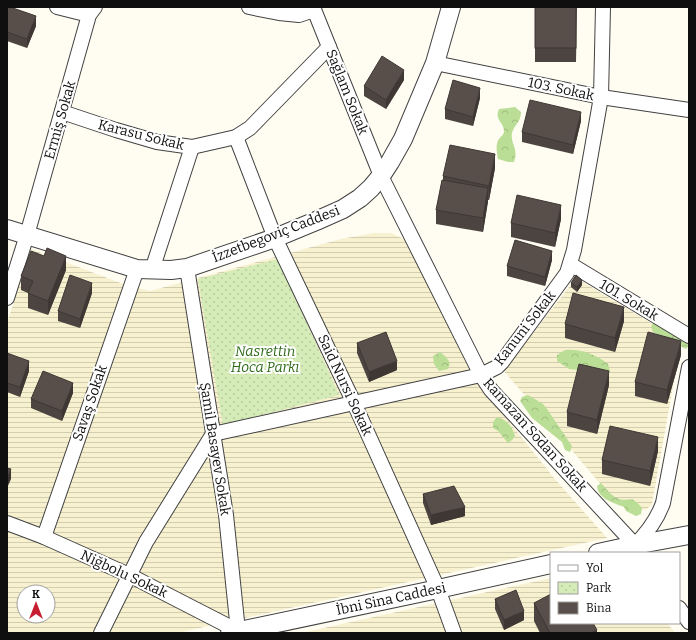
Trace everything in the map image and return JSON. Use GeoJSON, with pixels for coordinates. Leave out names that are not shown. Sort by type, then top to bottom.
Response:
{"type":"FeatureCollection","features":[{"type":"Feature","properties":{"kind":"street"},"geometry":{"type":"LineString","coordinates":[[57,7],[92,11]]}},
{"type":"Feature","properties":{"kind":"street"},"geometry":{"type":"LineString","coordinates":[[249,7],[279,13],[299,14],[313,9]]}},
{"type":"Feature","properties":{"kind":"street","name":"İzzetbegoviç Caddesi"},"geometry":{"type":"LineString","coordinates":[[7,229],[145,270],[187,268],[275,238],[316,222],[343,209],[360,198],[381,176],[403,139],[435,63],[451,7]]}},
{"type":"Feature","properties":{"kind":"street","name":"Kanuni Sokak"},"geometry":{"type":"LineString","coordinates":[[213,434],[481,375],[502,362],[567,273],[574,250],[601,97],[603,7]]}},
{"type":"Feature","properties":{"kind":"street","name":"Sağlam Sokak"},"geometry":{"type":"LineString","coordinates":[[313,9],[381,176]]}},
{"type":"Feature","properties":{"kind":"street","name":"Ermiş Sokak"},"geometry":{"type":"LineString","coordinates":[[7,298],[27,235],[92,11]]}},
{"type":"Feature","properties":{"kind":"street","name":"Karasu Sokak"},"geometry":{"type":"LineString","coordinates":[[62,112],[157,142],[192,147],[236,137],[250,128],[329,47]]}},
{"type":"Feature","properties":{"kind":"street","name":"103. Sokak"},"geometry":{"type":"LineString","coordinates":[[435,63],[601,97],[689,110]]}},
{"type":"Feature","properties":{"kind":"street","name":"Said Nursi Sokak"},"geometry":{"type":"LineString","coordinates":[[236,137],[275,238],[354,403],[438,589],[454,633]]}},
{"type":"Feature","properties":{"kind":"street","name":"Savaş Sokak"},"geometry":{"type":"LineString","coordinates":[[44,537],[192,147]]}},
{"type":"Feature","properties":{"kind":"street","name":"Ramazan Sodan Sokak"},"geometry":{"type":"LineString","coordinates":[[381,176],[481,375],[491,390],[638,549]]}},
{"type":"Feature","properties":{"kind":"street","name":"101. Sokak"},"geometry":{"type":"LineString","coordinates":[[570,264],[689,336]]}},
{"type":"Feature","properties":{"kind":"street","name":"Şamil Basayev Sokak"},"geometry":{"type":"LineString","coordinates":[[187,268],[226,515],[234,632]]}},
{"type":"Feature","properties":{"kind":"street"},"geometry":{"type":"LineString","coordinates":[[638,549],[659,514],[663,503],[689,367]]}},
{"type":"Feature","properties":{"kind":"street"},"geometry":{"type":"LineString","coordinates":[[101,633],[146,542],[213,434]]}},
{"type":"Feature","properties":{"kind":"street","name":"Niğbolu Sokak"},"geometry":{"type":"LineString","coordinates":[[7,523],[44,537],[129,575],[234,632]]}},
{"type":"Feature","properties":{"kind":"street"},"geometry":{"type":"LineString","coordinates":[[608,552],[638,549],[689,535]]}},
{"type":"Feature","properties":{"kind":"street","name":"İbni Sina Caddesi"},"geometry":{"type":"LineString","coordinates":[[234,632],[257,630],[550,564]]}},
{"type":"Feature","properties":{"kind":"street"},"geometry":{"type":"LineString","coordinates":[[680,609],[689,622]]}},
{"type":"Feature","properties":{"kind":"green space"},"geometry":{"type":"Polygon","coordinates":[[[515,107],[521,112],[521,115],[512,133],[512,140],[516,153],[514,162],[508,162],[498,159],[497,144],[499,139],[504,134],[504,128],[498,118],[498,113],[499,109],[515,107]]]}},
{"type":"Feature","properties":{"kind":"green space"},"geometry":{"type":"Polygon","coordinates":[[[374,233],[391,233],[404,239],[471,371],[486,393],[554,478],[607,538],[177,633],[7,633],[7,323],[31,249],[123,284],[150,291],[341,239],[374,233]]]}},
{"type":"Feature","properties":{"kind":"green space","name":"Nasrettin Hoca Parkı"},"geometry":{"type":"Polygon","coordinates":[[[278,259],[339,395],[223,425],[198,279],[278,259]]]}},
{"type":"Feature","properties":{"kind":"green space"},"geometry":{"type":"Polygon","coordinates":[[[576,278],[681,341],[652,504],[646,510],[636,508],[610,495],[504,371],[576,278]]]}},
{"type":"Feature","properties":{"kind":"green space"},"geometry":{"type":"Polygon","coordinates":[[[653,323],[662,325],[672,331],[689,345],[686,349],[653,332],[651,327],[653,323]]]}},
{"type":"Feature","properties":{"kind":"green space"},"geometry":{"type":"Polygon","coordinates":[[[565,350],[583,351],[598,357],[608,364],[610,371],[607,373],[569,369],[557,361],[557,355],[565,350]]]}},
{"type":"Feature","properties":{"kind":"green space"},"geometry":{"type":"Polygon","coordinates":[[[440,352],[450,363],[448,369],[439,371],[434,364],[433,356],[440,352]]]}},
{"type":"Feature","properties":{"kind":"green space"},"geometry":{"type":"Polygon","coordinates":[[[528,395],[543,404],[547,409],[572,446],[570,452],[565,450],[562,442],[532,418],[520,401],[522,397],[528,395]]]}},
{"type":"Feature","properties":{"kind":"green space"},"geometry":{"type":"Polygon","coordinates":[[[497,417],[501,418],[511,426],[514,432],[515,436],[508,443],[498,431],[493,428],[493,422],[497,417]]]}},
{"type":"Feature","properties":{"kind":"green space"},"geometry":{"type":"Polygon","coordinates":[[[601,483],[615,497],[625,500],[632,499],[638,503],[642,508],[641,514],[636,516],[626,511],[624,507],[603,497],[597,486],[601,483]]]}},
{"type":"Feature","properties":{"kind":"green space"},"geometry":{"type":"Polygon","coordinates":[[[550,578],[550,624],[668,624],[675,633],[301,633],[550,578]]]}},
{"type":"Feature","properties":{"kind":"building"},"geometry":{"type":"Polygon","coordinates":[[[7,7],[36,16],[27,39],[7,32],[7,7]]]}},
{"type":"Feature","properties":{"kind":"building"},"geometry":{"type":"Polygon","coordinates":[[[535,7],[576,7],[576,48],[535,48],[535,7]]]}},
{"type":"Feature","properties":{"kind":"building"},"geometry":{"type":"Polygon","coordinates":[[[382,56],[404,70],[386,100],[364,86],[382,56]]]}},
{"type":"Feature","properties":{"kind":"building"},"geometry":{"type":"Polygon","coordinates":[[[453,80],[480,88],[473,117],[445,109],[453,80]]]}},
{"type":"Feature","properties":{"kind":"building"},"geometry":{"type":"Polygon","coordinates":[[[530,100],[581,112],[573,145],[522,132],[530,100]]]}},
{"type":"Feature","properties":{"kind":"building"},"geometry":{"type":"Polygon","coordinates":[[[450,145],[495,154],[489,186],[443,176],[450,145]]]}},
{"type":"Feature","properties":{"kind":"building"},"geometry":{"type":"Polygon","coordinates":[[[442,180],[488,188],[483,218],[436,210],[442,180]]]}},
{"type":"Feature","properties":{"kind":"building"},"geometry":{"type":"Polygon","coordinates":[[[517,195],[561,205],[555,233],[511,223],[517,195]]]}},
{"type":"Feature","properties":{"kind":"building"},"geometry":{"type":"Polygon","coordinates":[[[515,240],[552,251],[545,277],[507,266],[515,240]]]}},
{"type":"Feature","properties":{"kind":"building"},"geometry":{"type":"Polygon","coordinates":[[[47,248],[66,256],[48,301],[28,293],[33,281],[21,276],[31,251],[44,256],[47,248]]]}},
{"type":"Feature","properties":{"kind":"building"},"geometry":{"type":"Polygon","coordinates":[[[70,275],[92,283],[80,319],[58,311],[70,275]]]}},
{"type":"Feature","properties":{"kind":"building"},"geometry":{"type":"Polygon","coordinates":[[[576,275],[582,280],[577,287],[571,283],[576,275]]]}},
{"type":"Feature","properties":{"kind":"building"},"geometry":{"type":"Polygon","coordinates":[[[573,293],[624,307],[615,338],[565,324],[573,293]]]}},
{"type":"Feature","properties":{"kind":"building"},"geometry":{"type":"Polygon","coordinates":[[[386,332],[397,361],[369,372],[357,343],[386,332]]]}},
{"type":"Feature","properties":{"kind":"building"},"geometry":{"type":"Polygon","coordinates":[[[648,332],[681,341],[667,390],[635,382],[648,332]]]}},
{"type":"Feature","properties":{"kind":"building"},"geometry":{"type":"Polygon","coordinates":[[[7,353],[29,361],[20,387],[7,383],[7,353]]]}},
{"type":"Feature","properties":{"kind":"building"},"geometry":{"type":"Polygon","coordinates":[[[579,364],[609,371],[597,420],[567,412],[579,364]]]}},
{"type":"Feature","properties":{"kind":"building"},"geometry":{"type":"Polygon","coordinates":[[[43,371],[73,383],[62,411],[31,399],[43,371]]]}},
{"type":"Feature","properties":{"kind":"building"},"geometry":{"type":"Polygon","coordinates":[[[610,426],[658,437],[650,471],[602,460],[610,426]]]}},
{"type":"Feature","properties":{"kind":"building"},"geometry":{"type":"Polygon","coordinates":[[[7,468],[11,469],[7,478],[7,468]]]}},
{"type":"Feature","properties":{"kind":"building"},"geometry":{"type":"Polygon","coordinates":[[[454,486],[465,507],[431,515],[423,494],[454,486]]]}},
{"type":"Feature","properties":{"kind":"building"},"geometry":{"type":"Polygon","coordinates":[[[516,590],[524,611],[504,620],[495,599],[516,590]]]}},
{"type":"Feature","properties":{"kind":"building"},"geometry":{"type":"Polygon","coordinates":[[[550,595],[550,624],[594,624],[597,630],[591,633],[550,633],[534,603],[550,595]]]}}]}
